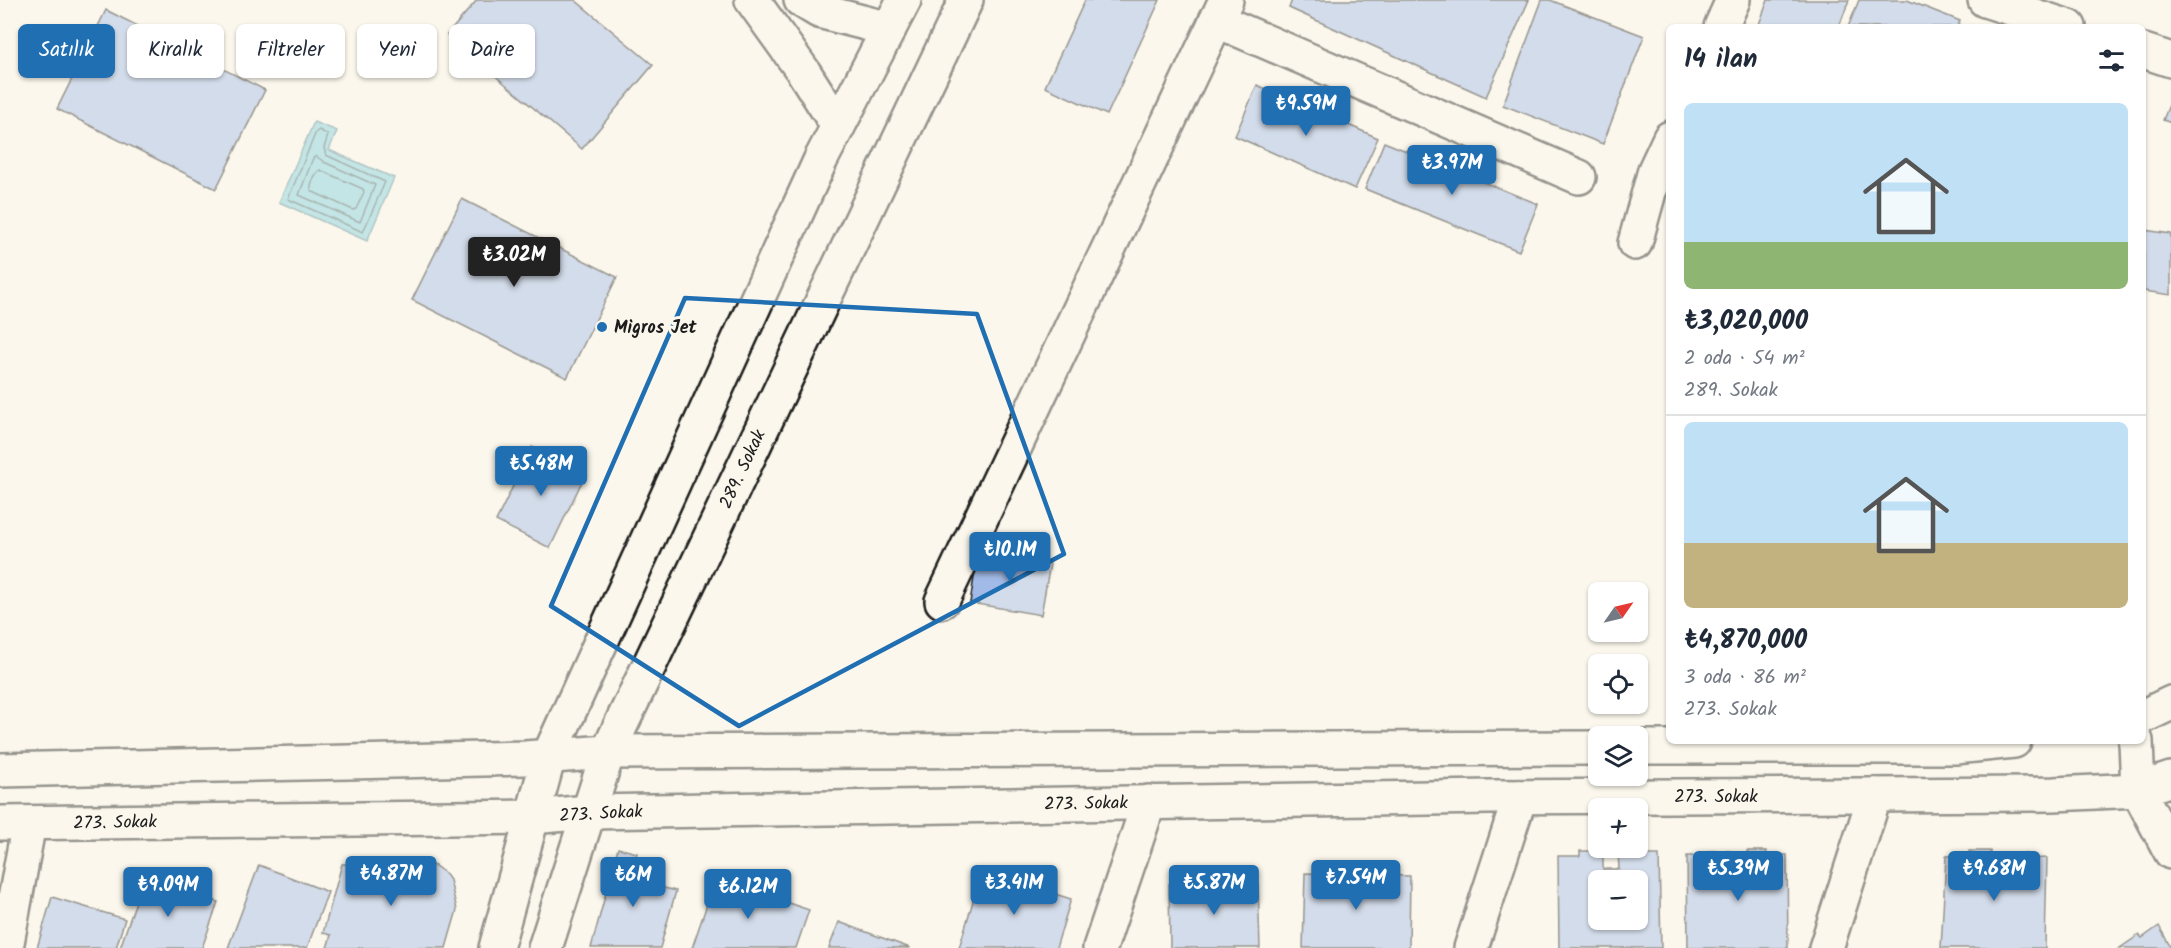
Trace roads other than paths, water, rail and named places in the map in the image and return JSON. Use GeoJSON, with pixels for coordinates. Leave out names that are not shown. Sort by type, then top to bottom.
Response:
{"type":"FeatureCollection","features":[{"type":"Feature","properties":{"kind":"street"},"geometry":{"type":"LineString","coordinates":[[752,0],[803,70],[838,126]]}},
{"type":"Feature","properties":{"kind":"street"},"geometry":{"type":"LineString","coordinates":[[801,0],[819,11],[889,29]]}},
{"type":"Feature","properties":{"kind":"street"},"geometry":{"type":"LineString","coordinates":[[496,948],[549,756],[838,126],[904,0]]}},
{"type":"Feature","properties":{"kind":"street","name":"289. Sokak"},"geometry":{"type":"LineString","coordinates":[[545,948],[608,752],[966,0]]}},
{"type":"Feature","properties":{"kind":"street"},"geometry":{"type":"LineString","coordinates":[[1722,24],[1734,0]]}},
{"type":"Feature","properties":{"kind":"street"},"geometry":{"type":"LineString","coordinates":[[1985,0],[2060,24]]}},
{"type":"Feature","properties":{"kind":"street"},"geometry":{"type":"LineString","coordinates":[[942,601],[1221,10],[1579,177]]}},
{"type":"Feature","properties":{"kind":"street"},"geometry":{"type":"LineString","coordinates":[[2146,52],[2171,60]]}},
{"type":"Feature","properties":{"kind":"street"},"geometry":{"type":"LineString","coordinates":[[1635,243],[1655,170],[1666,147]]}},
{"type":"Feature","properties":{"kind":"street"},"geometry":{"type":"LineString","coordinates":[[2146,715],[2171,703]]}},
{"type":"Feature","properties":{"kind":"street"},"geometry":{"type":"LineString","coordinates":[[1648,747],[1955,747],[1984,744]]}},
{"type":"Feature","properties":{"kind":"street"},"geometry":{"type":"LineString","coordinates":[[2136,744],[2138,790],[2171,852]]}},
{"type":"Feature","properties":{"kind":"street"},"geometry":{"type":"LineString","coordinates":[[0,770],[549,756],[608,752],[1588,748]]}},
{"type":"Feature","properties":{"kind":"street","name":"273. Sokak"},"geometry":{"type":"LineString","coordinates":[[14,823],[531,817],[589,812],[1149,802],[2054,794],[2138,790],[2171,779]]}},
{"type":"Feature","properties":{"kind":"street"},"geometry":{"type":"LineString","coordinates":[[1826,948],[1875,795]]}},
{"type":"Feature","properties":{"kind":"street"},"geometry":{"type":"LineString","coordinates":[[1471,948],[1520,797]]}},
{"type":"Feature","properties":{"kind":"street"},"geometry":{"type":"LineString","coordinates":[[1100,948],[1149,802]]}},
{"type":"Feature","properties":{"kind":"street"},"geometry":{"type":"LineString","coordinates":[[6,948],[14,823]]}},
{"type":"Feature","properties":{"kind":"water"},"geometry":{"type":"Polygon","coordinates":[[[314,122],[337,131],[329,150],[394,178],[367,241],[279,202],[314,122]]]}},
{"type":"Feature","properties":{"kind":"place","name":"Migros Jet"},"geometry":{"type":"Point","coordinates":[602,327]}}]}
